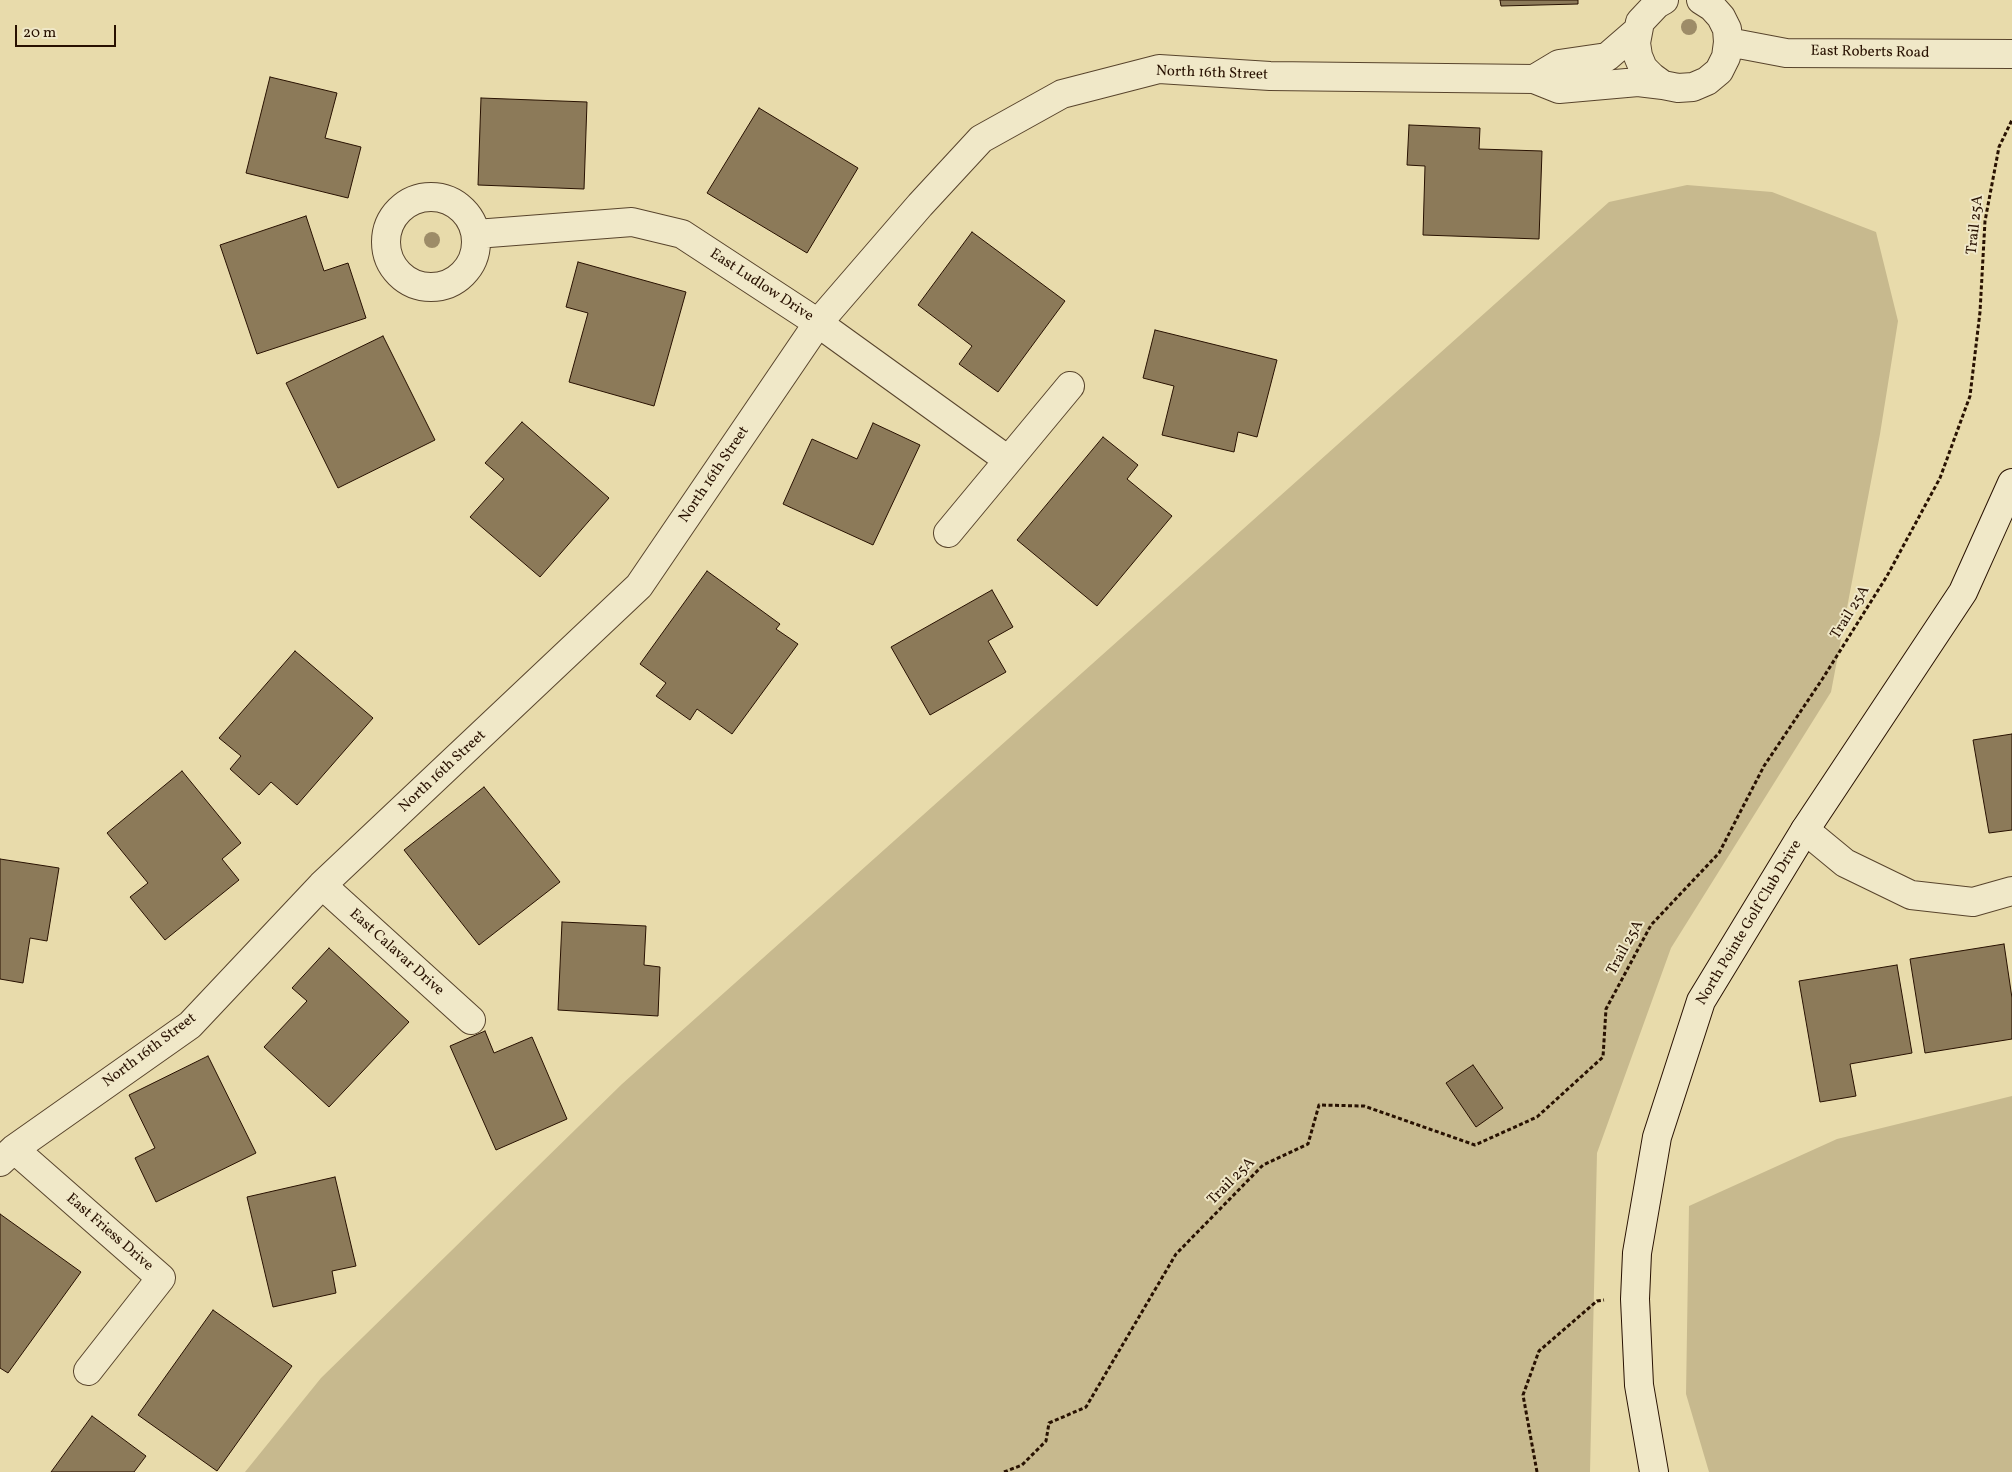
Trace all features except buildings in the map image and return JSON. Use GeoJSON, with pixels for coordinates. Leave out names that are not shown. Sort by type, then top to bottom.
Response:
{"type":"FeatureCollection","features":[{"type":"Feature","properties":{"kind":"street"},"geometry":{"type":"LineString","coordinates":[[1650,11],[1638,56],[1644,68],[1663,84],[1678,88],[1693,87],[1707,81],[1718,71],[1726,57],[1727,29],[1721,16],[1707,2]]}},
{"type":"Feature","properties":{"kind":"street"},"geometry":{"type":"LineString","coordinates":[[1534,79],[1559,64],[1606,57],[1650,11]]}},
{"type":"Feature","properties":{"kind":"street","name":"East Roberts Road"},"geometry":{"type":"LineString","coordinates":[[1728,42],[1786,53],[2012,54]]}},
{"type":"Feature","properties":{"kind":"street","name":"North 16th Street"},"geometry":{"type":"LineString","coordinates":[[7,1156],[190,1025],[322,885],[639,586],[818,323],[920,205],[982,139],[1062,94],[1159,69],[1270,76],[1534,79],[1559,89],[1638,82],[1663,84]]}},
{"type":"Feature","properties":{"kind":"street","name":"East Ludlow Drive"},"geometry":{"type":"LineString","coordinates":[[476,234],[632,222],[682,234],[818,323],[1008,460]]}},
{"type":"Feature","properties":{"kind":"street"},"geometry":{"type":"LineString","coordinates":[[948,533],[1070,386]]}},
{"type":"Feature","properties":{"kind":"street","name":"North Pointe Golf Club Drive"},"geometry":{"type":"LineString","coordinates":[[1654,1472],[1639,1385],[1635,1299],[1637,1253],[1657,1137],[1701,1001],[1805,830],[1963,592],[2012,483]]}},
{"type":"Feature","properties":{"kind":"street"},"geometry":{"type":"LineString","coordinates":[[1805,830],[1845,863],[1911,895],[1973,902],[2012,892]]}},
{"type":"Feature","properties":{"kind":"street","name":"East Calavar Drive"},"geometry":{"type":"LineString","coordinates":[[322,885],[471,1020]]}},
{"type":"Feature","properties":{"kind":"street","name":"East Friess Drive"},"geometry":{"type":"LineString","coordinates":[[7,1156],[161,1278],[88,1371]]}},
{"type":"Feature","properties":{"kind":"path","name":"Trail 25A"},"geometry":{"type":"LineString","coordinates":[[1004,1472],[1022,1465],[1046,1441],[1049,1423],[1086,1406],[1176,1254],[1263,1165],[1308,1144],[1319,1105],[1364,1106],[1476,1145],[1537,1117],[1603,1057],[1606,1009],[1651,925],[1719,853],[1764,766],[1823,678],[1887,576],[1940,478],[1970,396],[1980,312],[1985,221],[1999,146],[2012,120]]}},
{"type":"Feature","properties":{"kind":"path"},"geometry":{"type":"LineString","coordinates":[[1537,1472],[1523,1395],[1539,1351],[1597,1301],[1635,1299]]}},
{"type":"Feature","properties":{"kind":"shaded area"},"geometry":{"type":"Polygon","coordinates":[[[1687,185],[1772,192],[1876,232],[1898,321],[1880,434],[1831,692],[1671,948],[1597,1153],[1590,1472],[245,1472],[321,1378],[622,1084],[1609,202],[1687,185]]]}},
{"type":"Feature","properties":{"kind":"shaded area"},"geometry":{"type":"Polygon","coordinates":[[[2012,1096],[2012,1472],[1709,1472],[1686,1394],[1689,1206],[1837,1139],[2012,1096]]]}}]}
